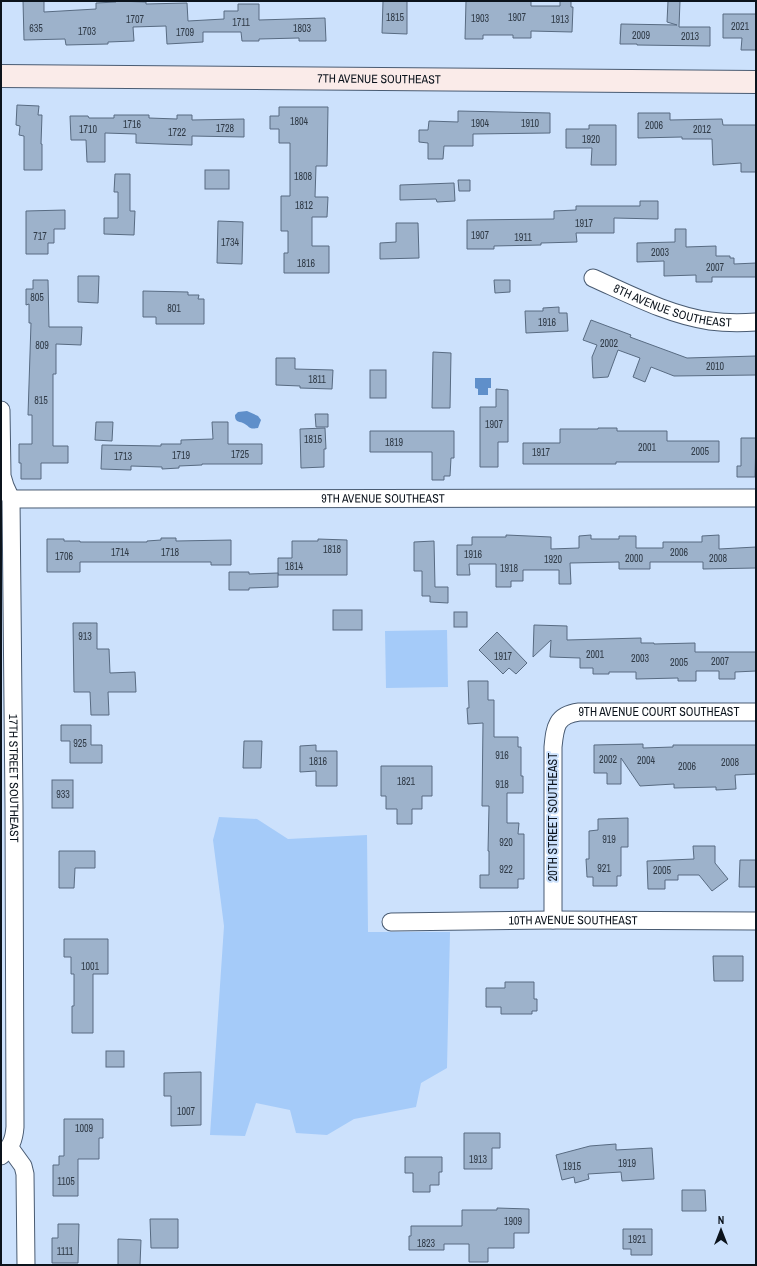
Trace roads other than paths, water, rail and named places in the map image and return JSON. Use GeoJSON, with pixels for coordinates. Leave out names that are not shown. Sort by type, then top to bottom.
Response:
{"type":"FeatureCollection","features":[{"type":"Feature","properties":{"kind":"street","name":"7TH AVENUE SOUTHEAST"},"geometry":{"type":"LineString","coordinates":[[1,76],[756,82]]}},
{"type":"Feature","properties":{"kind":"street","name":"8TH AVENUE SOUTHEAST"},"geometry":{"type":"LineString","coordinates":[[593,278],[676,313],[712,321],[756,322]]}},
{"type":"Feature","properties":{"kind":"street","name":"17TH STREET SOUTHEAST"},"geometry":{"type":"LineString","coordinates":[[1,410],[2,476],[10,499],[7,621],[8,983],[15,1127],[14,1139],[5,1152],[23,1166],[26,1265]]}},
{"type":"Feature","properties":{"kind":"street","name":"9TH AVENUE SOUTHEAST"},"geometry":{"type":"LineString","coordinates":[[10,499],[756,498]]}},
{"type":"Feature","properties":{"kind":"street","name":"9TH AVENUE COURT SOUTHEAST"},"geometry":{"type":"LineString","coordinates":[[563,717],[579,712],[756,712]]}},
{"type":"Feature","properties":{"kind":"street","name":"20TH STREET SOUTHEAST"},"geometry":{"type":"LineString","coordinates":[[553,920],[553,747],[557,723],[563,717]]}},
{"type":"Feature","properties":{"kind":"street","name":"10TH AVENUE SOUTHEAST"},"geometry":{"type":"LineString","coordinates":[[391,922],[553,920],[756,921]]}}]}
